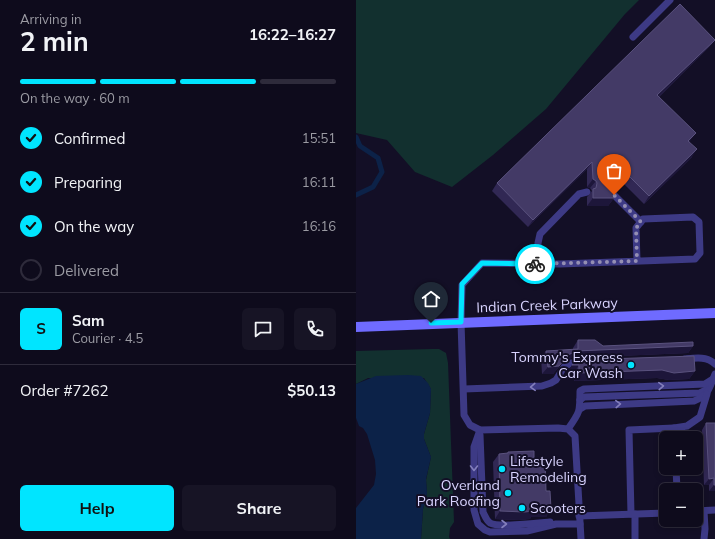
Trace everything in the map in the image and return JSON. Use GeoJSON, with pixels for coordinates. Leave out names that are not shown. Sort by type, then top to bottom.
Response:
{"type":"FeatureCollection","features":[{"type":"Feature","properties":{"kind":"street","name":"Indian Creek Parkway"},"geometry":{"type":"LineString","coordinates":[[356,326],[715,313]]}},
{"type":"Feature","properties":{"kind":"lane"},"geometry":{"type":"LineString","coordinates":[[633,37],[670,0]]}},
{"type":"Feature","properties":{"kind":"lane"},"geometry":{"type":"LineString","coordinates":[[538,264],[538,243],[540,234],[579,194],[587,192]]}},
{"type":"Feature","properties":{"kind":"lane"},"geometry":{"type":"LineString","coordinates":[[608,192],[614,195],[641,222]]}},
{"type":"Feature","properties":{"kind":"lane"},"geometry":{"type":"LineString","coordinates":[[581,539],[575,436],[568,429],[558,428],[480,430],[470,425],[464,415],[461,322],[462,284],[482,263],[538,264],[637,261],[695,259],[700,252],[699,222],[693,217],[643,218],[636,228],[637,261]]}},
{"type":"Feature","properties":{"kind":"lane"},"geometry":{"type":"LineString","coordinates":[[674,359],[706,359],[715,364]]}},
{"type":"Feature","properties":{"kind":"lane"},"geometry":{"type":"LineString","coordinates":[[464,389],[542,386],[551,384],[556,380],[564,367],[571,364],[587,363]]}},
{"type":"Feature","properties":{"kind":"lane"},"geometry":{"type":"LineString","coordinates":[[635,539],[629,430],[687,426],[700,417],[708,390],[714,377]]}},
{"type":"Feature","properties":{"kind":"lane"},"geometry":{"type":"LineString","coordinates":[[580,409],[580,391],[584,389],[705,384],[714,377]]}},
{"type":"Feature","properties":{"kind":"lane"},"geometry":{"type":"LineString","coordinates":[[580,400],[584,397],[700,392],[708,390]]}},
{"type":"Feature","properties":{"kind":"lane"},"geometry":{"type":"LineString","coordinates":[[568,429],[580,409],[585,406],[694,401],[703,397],[708,390]]}},
{"type":"Feature","properties":{"kind":"lane"},"geometry":{"type":"LineString","coordinates":[[480,430],[483,512],[485,518],[490,524],[500,525],[550,522],[556,524],[633,514],[659,513]]}},
{"type":"Feature","properties":{"kind":"lane"},"geometry":{"type":"LineString","coordinates":[[703,511],[715,510]]}},
{"type":"Feature","properties":{"kind":"lane"},"geometry":{"type":"LineString","coordinates":[[703,522],[705,529],[704,539]]}},
{"type":"Feature","properties":{"kind":"green space"},"geometry":{"type":"Polygon","coordinates":[[[356,0],[639,0],[625,14],[546,109],[493,155],[452,187],[415,172],[387,140],[356,133],[356,0]]]}},
{"type":"Feature","properties":{"kind":"green space"},"geometry":{"type":"Polygon","coordinates":[[[439,349],[446,353],[448,363],[454,522],[450,528],[450,539],[421,539],[423,509],[427,493],[426,480],[431,457],[424,439],[424,434],[430,413],[431,389],[424,378],[368,378],[356,384],[356,351],[439,349]]]}},
{"type":"Feature","properties":{"kind":"water"},"geometry":{"type":"Polygon","coordinates":[[[376,376],[421,376],[428,383],[431,389],[430,413],[424,439],[431,457],[426,479],[427,493],[423,509],[421,539],[356,539],[356,508],[374,485],[376,474],[375,460],[367,434],[363,428],[359,426],[356,418],[356,384],[376,376]]]}},
{"type":"Feature","properties":{"kind":"building"},"geometry":{"type":"Polygon","coordinates":[[[680,4],[715,40],[657,95],[696,133],[688,141],[697,149],[649,196],[613,160],[613,179],[610,180],[608,184],[613,190],[614,198],[593,198],[593,189],[596,188],[597,183],[593,179],[592,162],[533,220],[497,183],[680,4]]]}},
{"type":"Feature","properties":{"kind":"building"},"geometry":{"type":"Polygon","coordinates":[[[578,340],[595,340],[603,346],[693,342],[693,346],[576,351],[568,355],[559,366],[548,367],[546,351],[578,349],[578,340]]]}},
{"type":"Feature","properties":{"kind":"building"},"geometry":{"type":"Polygon","coordinates":[[[694,356],[695,371],[674,373],[662,370],[579,373],[579,365],[572,365],[578,360],[694,356]]]}},
{"type":"Feature","properties":{"kind":"building"},"geometry":{"type":"Polygon","coordinates":[[[706,423],[715,423],[715,485],[714,478],[709,479],[706,423]]]}},
{"type":"Feature","properties":{"kind":"building"},"geometry":{"type":"Polygon","coordinates":[[[534,451],[534,460],[545,460],[546,491],[550,491],[551,509],[524,512],[500,511],[499,454],[508,452],[534,451]]]}},
{"type":"Feature","properties":{"kind":"waterway"},"geometry":{"type":"LineString","coordinates":[[356,137],[360,146],[378,158],[382,172],[373,187],[356,195]]}},
{"type":"Feature","properties":{"kind":"way so far"},"geometry":{"type":"LineString","coordinates":[[535,264],[637,261],[636,228],[641,222],[614,195]]}},
{"type":"Feature","properties":{"kind":"place","name":"Tommy's Express Car Wash"},"geometry":{"type":"Point","coordinates":[631,365]}},
{"type":"Feature","properties":{"kind":"place","name":"Lifestyle Remodeling"},"geometry":{"type":"Point","coordinates":[502,469]}},
{"type":"Feature","properties":{"kind":"place","name":"Overland Park Roofing"},"geometry":{"type":"Point","coordinates":[508,493]}},
{"type":"Feature","properties":{"kind":"place","name":"Scooters"},"geometry":{"type":"Point","coordinates":[522,508]}},
{"type":"Feature","properties":{"kind":"route"},"geometry":{"type":"LineString","coordinates":[[431,323],[461,322],[462,284],[482,263],[535,264]]}}]}
